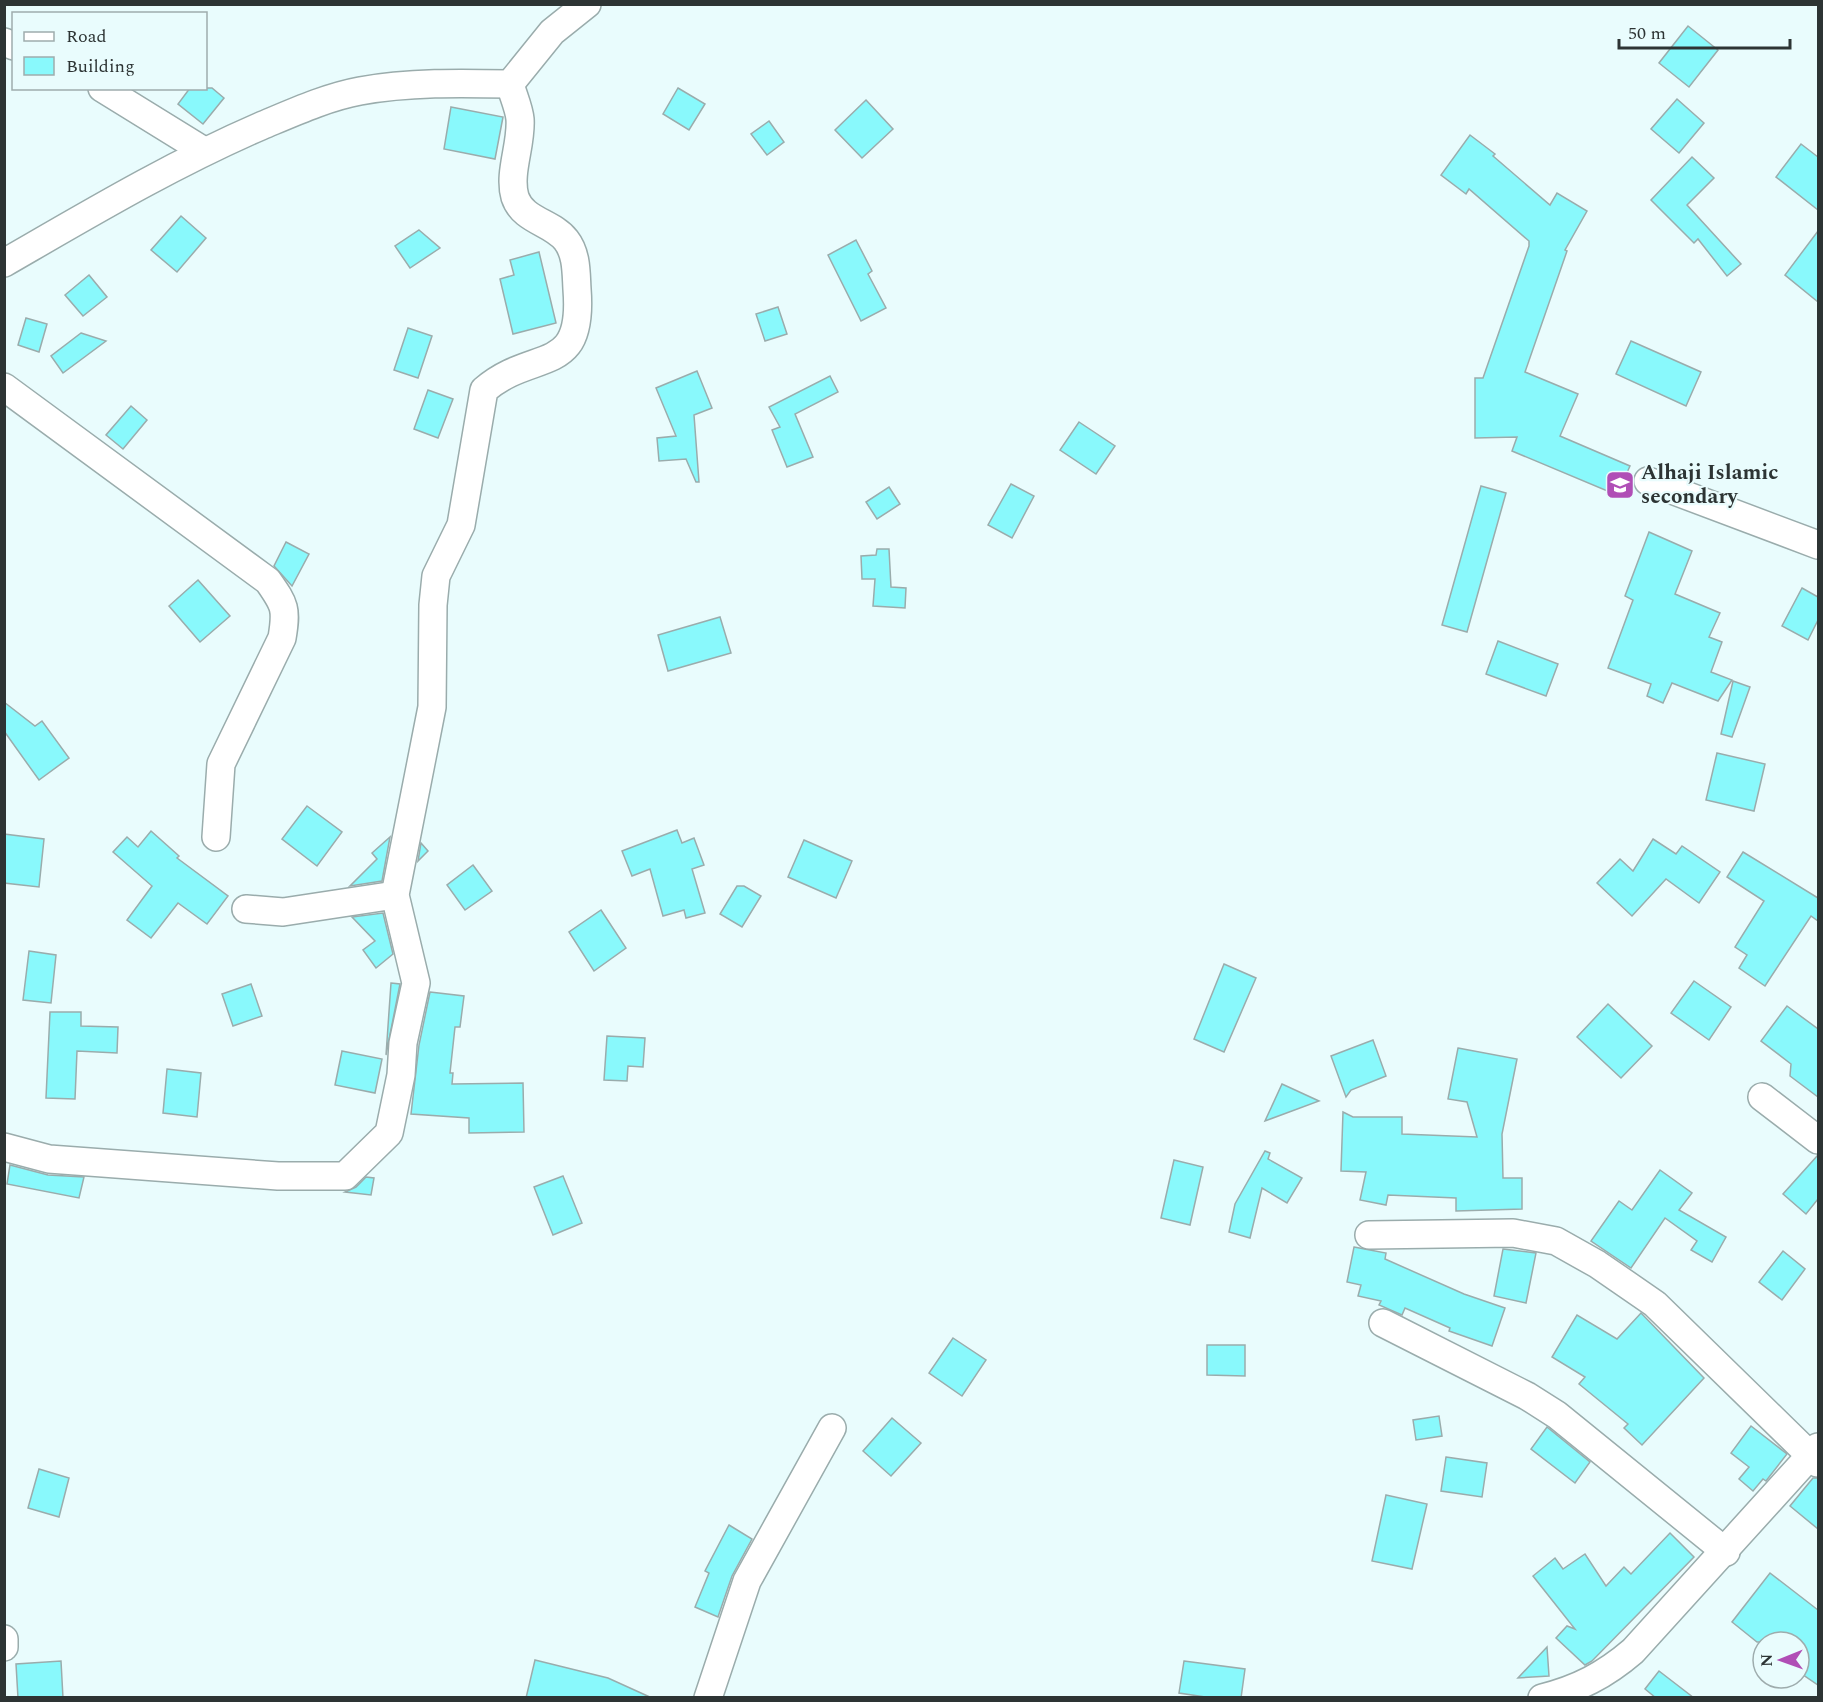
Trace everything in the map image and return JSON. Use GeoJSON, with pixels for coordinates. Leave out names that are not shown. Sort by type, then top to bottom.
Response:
{"type":"FeatureCollection","features":[{"type":"Feature","properties":{"kind":"street"},"geometry":{"type":"LineString","coordinates":[[510,84],[552,32],[587,4]]}},
{"type":"Feature","properties":{"kind":"street"},"geometry":{"type":"LineString","coordinates":[[4,263],[113,198],[204,151],[289,114],[359,91],[459,83],[510,84]]}},
{"type":"Feature","properties":{"kind":"street"},"geometry":{"type":"LineString","coordinates":[[4,1146],[49,1159],[267,1175],[345,1176],[389,1133],[401,1075],[403,1043],[416,983],[395,895],[432,707],[433,605],[436,576],[461,525],[484,390],[499,377],[560,354],[573,337],[579,316],[575,260],[567,241],[553,228],[526,215],[515,197],[514,180],[520,119],[510,84]]}},
{"type":"Feature","properties":{"kind":"street"},"geometry":{"type":"LineString","coordinates":[[105,90],[204,151]]}},
{"type":"Feature","properties":{"kind":"street"},"geometry":{"type":"LineString","coordinates":[[4,387],[268,581],[284,602],[285,621],[282,638],[221,764],[216,837]]}},
{"type":"Feature","properties":{"kind":"street"},"geometry":{"type":"LineString","coordinates":[[1648,482],[1818,545]]}},
{"type":"Feature","properties":{"kind":"street"},"geometry":{"type":"LineString","coordinates":[[246,909],[283,912],[395,895]]}},
{"type":"Feature","properties":{"kind":"street"},"geometry":{"type":"LineString","coordinates":[[1762,1097],[1818,1140]]}},
{"type":"Feature","properties":{"kind":"street"},"geometry":{"type":"LineString","coordinates":[[1369,1235],[1513,1233],[1556,1241],[1597,1264],[1655,1304],[1816,1455],[1634,1651],[1610,1671],[1566,1691],[1542,1698]]}},
{"type":"Feature","properties":{"kind":"street"},"geometry":{"type":"LineString","coordinates":[[1383,1323],[1527,1396],[1557,1415],[1726,1552]]}},
{"type":"Feature","properties":{"kind":"street"},"geometry":{"type":"LineString","coordinates":[[708,1698],[747,1581],[832,1428]]}},
{"type":"Feature","properties":{"kind":"street"},"geometry":{"type":"LineString","coordinates":[[4,1639],[4,1647]]}},
{"type":"Feature","properties":{"kind":"building"},"geometry":{"type":"Polygon","coordinates":[[[1688,26],[1718,50],[1689,87],[1659,63],[1688,26]]]}},
{"type":"Feature","properties":{"kind":"building"},"geometry":{"type":"Polygon","coordinates":[[[212,88],[224,98],[203,124],[178,104],[188,90],[212,88]]]}},
{"type":"Feature","properties":{"kind":"building"},"geometry":{"type":"Polygon","coordinates":[[[678,88],[705,104],[689,130],[663,114],[678,88]]]}},
{"type":"Feature","properties":{"kind":"building"},"geometry":{"type":"Polygon","coordinates":[[[1677,99],[1704,123],[1679,153],[1651,129],[1677,99]]]}},
{"type":"Feature","properties":{"kind":"building"},"geometry":{"type":"Polygon","coordinates":[[[866,100],[893,129],[862,158],[835,130],[866,100]]]}},
{"type":"Feature","properties":{"kind":"building"},"geometry":{"type":"Polygon","coordinates":[[[451,107],[503,117],[495,159],[444,149],[451,107]]]}},
{"type":"Feature","properties":{"kind":"building"},"geometry":{"type":"Polygon","coordinates":[[[769,121],[784,142],[767,155],[751,134],[769,121]]]}},
{"type":"Feature","properties":{"kind":"building"},"geometry":{"type":"Polygon","coordinates":[[[1470,135],[1495,154],[1493,156],[1550,205],[1557,193],[1587,211],[1565,250],[1567,251],[1525,372],[1578,394],[1560,436],[1630,466],[1617,495],[1512,451],[1517,437],[1475,438],[1475,378],[1483,378],[1529,241],[1469,189],[1466,194],[1441,175],[1470,135]]]}},
{"type":"Feature","properties":{"kind":"building"},"geometry":{"type":"Polygon","coordinates":[[[1801,144],[1818,157],[1818,210],[1776,177],[1801,144]]]}},
{"type":"Feature","properties":{"kind":"building"},"geometry":{"type":"Polygon","coordinates":[[[1692,157],[1714,178],[1687,205],[1741,264],[1727,276],[1698,239],[1694,243],[1651,200],[1692,157]]]}},
{"type":"Feature","properties":{"kind":"building"},"geometry":{"type":"Polygon","coordinates":[[[181,216],[206,238],[177,272],[151,250],[181,216]]]}},
{"type":"Feature","properties":{"kind":"building"},"geometry":{"type":"Polygon","coordinates":[[[419,230],[440,248],[410,268],[395,246],[419,230]]]}},
{"type":"Feature","properties":{"kind":"building"},"geometry":{"type":"Polygon","coordinates":[[[1818,231],[1818,302],[1785,275],[1818,231]]]}},
{"type":"Feature","properties":{"kind":"building"},"geometry":{"type":"Polygon","coordinates":[[[856,240],[872,271],[868,274],[886,308],[861,321],[828,255],[856,240]]]}},
{"type":"Feature","properties":{"kind":"building"},"geometry":{"type":"Polygon","coordinates":[[[539,252],[556,323],[513,334],[500,279],[514,275],[510,260],[539,252]]]}},
{"type":"Feature","properties":{"kind":"building"},"geometry":{"type":"Polygon","coordinates":[[[89,275],[107,297],[83,316],[65,295],[89,275]]]}},
{"type":"Feature","properties":{"kind":"building"},"geometry":{"type":"Polygon","coordinates":[[[778,307],[787,334],[765,341],[756,314],[778,307]]]}},
{"type":"Feature","properties":{"kind":"building"},"geometry":{"type":"Polygon","coordinates":[[[26,318],[47,324],[39,352],[18,345],[26,318]]]}},
{"type":"Feature","properties":{"kind":"building"},"geometry":{"type":"Polygon","coordinates":[[[408,328],[432,336],[418,378],[394,370],[408,328]]]}},
{"type":"Feature","properties":{"kind":"building"},"geometry":{"type":"Polygon","coordinates":[[[81,333],[106,341],[63,373],[51,356],[81,333]]]}},
{"type":"Feature","properties":{"kind":"building"},"geometry":{"type":"Polygon","coordinates":[[[1631,341],[1701,372],[1686,406],[1616,374],[1631,341]]]}},
{"type":"Feature","properties":{"kind":"building"},"geometry":{"type":"Polygon","coordinates":[[[697,371],[712,408],[694,415],[699,482],[696,482],[686,459],[659,461],[657,438],[676,436],[656,388],[697,371]]]}},
{"type":"Feature","properties":{"kind":"building"},"geometry":{"type":"Polygon","coordinates":[[[830,376],[838,392],[795,414],[813,457],[787,467],[772,430],[780,427],[769,407],[830,376]]]}},
{"type":"Feature","properties":{"kind":"building"},"geometry":{"type":"Polygon","coordinates":[[[428,390],[453,399],[438,438],[414,429],[428,390]]]}},
{"type":"Feature","properties":{"kind":"building"},"geometry":{"type":"Polygon","coordinates":[[[131,406],[147,420],[123,449],[106,435],[131,406]]]}},
{"type":"Feature","properties":{"kind":"building"},"geometry":{"type":"Polygon","coordinates":[[[1079,422],[1115,446],[1096,474],[1060,450],[1079,422]]]}},
{"type":"Feature","properties":{"kind":"building"},"geometry":{"type":"Polygon","coordinates":[[[1011,484],[1034,496],[1012,538],[988,525],[1011,484]]]}},
{"type":"Feature","properties":{"kind":"building"},"geometry":{"type":"Polygon","coordinates":[[[1481,486],[1506,493],[1467,632],[1442,625],[1481,486]]]}},
{"type":"Feature","properties":{"kind":"building"},"geometry":{"type":"Polygon","coordinates":[[[889,487],[900,504],[877,519],[866,502],[889,487]]]}},
{"type":"Feature","properties":{"kind":"building"},"geometry":{"type":"Polygon","coordinates":[[[1649,532],[1692,551],[1675,594],[1720,613],[1709,637],[1722,642],[1711,672],[1732,680],[1718,701],[1672,683],[1663,703],[1647,696],[1651,684],[1608,668],[1633,600],[1625,596],[1649,532]]]}},
{"type":"Feature","properties":{"kind":"building"},"geometry":{"type":"Polygon","coordinates":[[[286,542],[309,554],[292,586],[274,566],[286,542]]]}},
{"type":"Feature","properties":{"kind":"building"},"geometry":{"type":"Polygon","coordinates":[[[877,549],[889,549],[891,587],[906,588],[905,608],[873,606],[875,579],[862,579],[861,556],[876,555],[877,549]]]}},
{"type":"Feature","properties":{"kind":"building"},"geometry":{"type":"Polygon","coordinates":[[[198,580],[230,616],[200,642],[169,606],[198,580]]]}},
{"type":"Feature","properties":{"kind":"building"},"geometry":{"type":"Polygon","coordinates":[[[1802,588],[1818,597],[1818,620],[1808,640],[1782,626],[1802,588]]]}},
{"type":"Feature","properties":{"kind":"building"},"geometry":{"type":"Polygon","coordinates":[[[720,617],[731,653],[668,671],[658,635],[720,617]]]}},
{"type":"Feature","properties":{"kind":"building"},"geometry":{"type":"Polygon","coordinates":[[[1498,641],[1558,664],[1546,696],[1486,674],[1498,641]]]}},
{"type":"Feature","properties":{"kind":"building"},"geometry":{"type":"Polygon","coordinates":[[[1733,681],[1750,687],[1732,737],[1721,734],[1733,681]]]}},
{"type":"Feature","properties":{"kind":"building"},"geometry":{"type":"Polygon","coordinates":[[[4,702],[35,726],[42,721],[69,758],[39,780],[4,731],[4,702]]]}},
{"type":"Feature","properties":{"kind":"building"},"geometry":{"type":"Polygon","coordinates":[[[1717,753],[1765,764],[1754,811],[1706,800],[1717,753]]]}},
{"type":"Feature","properties":{"kind":"building"},"geometry":{"type":"Polygon","coordinates":[[[307,806],[342,832],[317,866],[282,839],[307,806]]]}},
{"type":"Feature","properties":{"kind":"building"},"geometry":{"type":"Polygon","coordinates":[[[677,830],[682,843],[694,838],[704,865],[692,869],[705,913],[686,918],[684,910],[663,916],[650,869],[632,876],[622,851],[677,830]]]}},
{"type":"Feature","properties":{"kind":"building"},"geometry":{"type":"Polygon","coordinates":[[[151,831],[179,856],[177,858],[228,896],[207,924],[178,903],[151,938],[127,920],[152,886],[113,852],[127,837],[138,847],[151,831]]]}},
{"type":"Feature","properties":{"kind":"building"},"geometry":{"type":"Polygon","coordinates":[[[4,834],[44,839],[39,887],[4,883],[4,834]]]}},
{"type":"Feature","properties":{"kind":"building"},"geometry":{"type":"Polygon","coordinates":[[[390,837],[382,881],[350,886],[377,859],[372,853],[390,837]]]}},
{"type":"Feature","properties":{"kind":"building"},"geometry":{"type":"Polygon","coordinates":[[[1653,839],[1676,854],[1682,846],[1720,872],[1699,903],[1666,879],[1632,916],[1597,883],[1620,859],[1633,871],[1653,839]]]}},
{"type":"Feature","properties":{"kind":"building"},"geometry":{"type":"Polygon","coordinates":[[[804,840],[852,861],[836,898],[788,877],[804,840]]]}},
{"type":"Feature","properties":{"kind":"building"},"geometry":{"type":"Polygon","coordinates":[[[421,843],[428,851],[418,861],[421,843]]]}},
{"type":"Feature","properties":{"kind":"building"},"geometry":{"type":"Polygon","coordinates":[[[1743,852],[1818,898],[1818,921],[1811,916],[1765,986],[1739,968],[1747,955],[1735,947],[1764,901],[1727,877],[1743,852]]]}},
{"type":"Feature","properties":{"kind":"building"},"geometry":{"type":"Polygon","coordinates":[[[473,865],[492,891],[465,910],[447,885],[473,865]]]}},
{"type":"Feature","properties":{"kind":"building"},"geometry":{"type":"Polygon","coordinates":[[[737,886],[744,886],[761,896],[742,927],[720,914],[737,886]]]}},
{"type":"Feature","properties":{"kind":"building"},"geometry":{"type":"Polygon","coordinates":[[[601,910],[626,948],[594,971],[569,932],[601,910]]]}},
{"type":"Feature","properties":{"kind":"building"},"geometry":{"type":"Polygon","coordinates":[[[383,913],[393,954],[376,968],[363,950],[375,941],[352,917],[383,913]]]}},
{"type":"Feature","properties":{"kind":"building"},"geometry":{"type":"Polygon","coordinates":[[[29,951],[56,955],[51,1003],[23,1000],[29,951]]]}},
{"type":"Feature","properties":{"kind":"building"},"geometry":{"type":"Polygon","coordinates":[[[1224,964],[1256,978],[1224,1052],[1194,1039],[1224,964]]]}},
{"type":"Feature","properties":{"kind":"building"},"geometry":{"type":"Polygon","coordinates":[[[1694,981],[1731,1007],[1709,1040],[1671,1013],[1694,981]]]}},
{"type":"Feature","properties":{"kind":"building"},"geometry":{"type":"Polygon","coordinates":[[[391,983],[400,984],[386,1055],[391,983]]]}},
{"type":"Feature","properties":{"kind":"building"},"geometry":{"type":"Polygon","coordinates":[[[251,984],[262,1016],[233,1026],[222,994],[251,984]]]}},
{"type":"Feature","properties":{"kind":"building"},"geometry":{"type":"Polygon","coordinates":[[[430,992],[464,996],[460,1027],[455,1027],[450,1073],[453,1073],[452,1084],[523,1083],[524,1132],[469,1133],[469,1118],[411,1114],[419,1045],[430,992]]]}},
{"type":"Feature","properties":{"kind":"building"},"geometry":{"type":"Polygon","coordinates":[[[1608,1004],[1652,1046],[1621,1078],[1577,1037],[1608,1004]]]}},
{"type":"Feature","properties":{"kind":"building"},"geometry":{"type":"Polygon","coordinates":[[[1787,1006],[1818,1029],[1818,1097],[1790,1076],[1791,1064],[1761,1041],[1787,1006]]]}},
{"type":"Feature","properties":{"kind":"building"},"geometry":{"type":"Polygon","coordinates":[[[50,1012],[81,1012],[81,1026],[118,1027],[117,1053],[77,1051],[75,1099],[46,1098],[50,1012]]]}},
{"type":"Feature","properties":{"kind":"building"},"geometry":{"type":"Polygon","coordinates":[[[607,1036],[645,1038],[643,1067],[628,1066],[627,1081],[604,1080],[607,1036]]]}},
{"type":"Feature","properties":{"kind":"building"},"geometry":{"type":"Polygon","coordinates":[[[1373,1040],[1386,1076],[1351,1090],[1346,1097],[1331,1056],[1373,1040]]]}},
{"type":"Feature","properties":{"kind":"building"},"geometry":{"type":"Polygon","coordinates":[[[1458,1048],[1517,1059],[1502,1134],[1503,1178],[1522,1178],[1522,1209],[1456,1211],[1456,1198],[1388,1195],[1386,1205],[1360,1200],[1366,1172],[1341,1171],[1343,1112],[1353,1117],[1402,1117],[1402,1134],[1477,1137],[1467,1102],[1448,1099],[1458,1048]]]}},
{"type":"Feature","properties":{"kind":"building"},"geometry":{"type":"Polygon","coordinates":[[[342,1051],[382,1059],[375,1093],[335,1085],[342,1051]]]}},
{"type":"Feature","properties":{"kind":"building"},"geometry":{"type":"Polygon","coordinates":[[[167,1069],[201,1073],[197,1117],[163,1113],[167,1069]]]}},
{"type":"Feature","properties":{"kind":"building"},"geometry":{"type":"Polygon","coordinates":[[[1282,1084],[1319,1101],[1265,1121],[1282,1084]]]}},
{"type":"Feature","properties":{"kind":"building"},"geometry":{"type":"Polygon","coordinates":[[[1265,1151],[1270,1153],[1268,1159],[1302,1178],[1287,1203],[1262,1188],[1250,1238],[1229,1232],[1235,1204],[1265,1151]]]}},
{"type":"Feature","properties":{"kind":"building"},"geometry":{"type":"Polygon","coordinates":[[[1818,1155],[1818,1199],[1806,1214],[1783,1194],[1818,1155]]]}},
{"type":"Feature","properties":{"kind":"building"},"geometry":{"type":"Polygon","coordinates":[[[1174,1160],[1203,1167],[1190,1225],[1161,1218],[1174,1160]]]}},
{"type":"Feature","properties":{"kind":"building"},"geometry":{"type":"Polygon","coordinates":[[[10,1165],[48,1175],[84,1177],[79,1198],[7,1184],[10,1165]]]}},
{"type":"Feature","properties":{"kind":"building"},"geometry":{"type":"Polygon","coordinates":[[[1660,1170],[1692,1193],[1679,1210],[1726,1237],[1712,1262],[1691,1250],[1697,1241],[1665,1218],[1631,1268],[1591,1241],[1619,1201],[1632,1210],[1660,1170]]]}},
{"type":"Feature","properties":{"kind":"building"},"geometry":{"type":"Polygon","coordinates":[[[563,1176],[582,1223],[553,1235],[534,1187],[563,1176]]]}},
{"type":"Feature","properties":{"kind":"building"},"geometry":{"type":"Polygon","coordinates":[[[366,1177],[374,1178],[371,1195],[345,1192],[356,1187],[366,1177]]]}},
{"type":"Feature","properties":{"kind":"building"},"geometry":{"type":"Polygon","coordinates":[[[1354,1247],[1386,1253],[1385,1259],[1464,1294],[1505,1308],[1492,1346],[1449,1331],[1450,1328],[1405,1308],[1402,1315],[1379,1305],[1381,1301],[1358,1296],[1361,1285],[1347,1282],[1354,1247]]]}},
{"type":"Feature","properties":{"kind":"building"},"geometry":{"type":"Polygon","coordinates":[[[1503,1249],[1536,1253],[1526,1303],[1494,1296],[1503,1249]]]}},
{"type":"Feature","properties":{"kind":"building"},"geometry":{"type":"Polygon","coordinates":[[[1783,1251],[1805,1269],[1782,1300],[1759,1282],[1783,1251]]]}},
{"type":"Feature","properties":{"kind":"building"},"geometry":{"type":"Polygon","coordinates":[[[1641,1313],[1704,1378],[1642,1445],[1624,1428],[1628,1424],[1579,1384],[1585,1377],[1552,1357],[1577,1315],[1617,1339],[1641,1313]]]}},
{"type":"Feature","properties":{"kind":"building"},"geometry":{"type":"Polygon","coordinates":[[[953,1338],[986,1360],[962,1396],[929,1373],[953,1338]]]}},
{"type":"Feature","properties":{"kind":"building"},"geometry":{"type":"Polygon","coordinates":[[[1207,1345],[1245,1345],[1245,1376],[1207,1375],[1207,1345]]]}},
{"type":"Feature","properties":{"kind":"building"},"geometry":{"type":"Polygon","coordinates":[[[1439,1416],[1442,1436],[1416,1440],[1413,1420],[1439,1416]]]}},
{"type":"Feature","properties":{"kind":"building"},"geometry":{"type":"Polygon","coordinates":[[[892,1418],[921,1443],[891,1476],[863,1451],[892,1418]]]}},
{"type":"Feature","properties":{"kind":"building"},"geometry":{"type":"Polygon","coordinates":[[[1751,1426],[1787,1454],[1766,1481],[1763,1479],[1753,1491],[1739,1479],[1749,1467],[1731,1453],[1751,1426]]]}},
{"type":"Feature","properties":{"kind":"building"},"geometry":{"type":"Polygon","coordinates":[[[1547,1427],[1590,1462],[1575,1483],[1531,1449],[1547,1427]]]}},
{"type":"Feature","properties":{"kind":"building"},"geometry":{"type":"Polygon","coordinates":[[[1446,1457],[1487,1463],[1482,1497],[1441,1491],[1446,1457]]]}},
{"type":"Feature","properties":{"kind":"building"},"geometry":{"type":"Polygon","coordinates":[[[39,1469],[69,1478],[59,1517],[28,1508],[39,1469]]]}},
{"type":"Feature","properties":{"kind":"building"},"geometry":{"type":"Polygon","coordinates":[[[1813,1478],[1818,1478],[1818,1529],[1790,1506],[1813,1478]]]}},
{"type":"Feature","properties":{"kind":"building"},"geometry":{"type":"Polygon","coordinates":[[[1386,1495],[1427,1504],[1412,1569],[1372,1561],[1386,1495]]]}},
{"type":"Feature","properties":{"kind":"building"},"geometry":{"type":"Polygon","coordinates":[[[729,1525],[752,1539],[732,1576],[718,1617],[695,1607],[709,1573],[705,1571],[729,1525]]]}},
{"type":"Feature","properties":{"kind":"building"},"geometry":{"type":"Polygon","coordinates":[[[1670,1533],[1694,1557],[1592,1661],[1585,1665],[1556,1638],[1567,1626],[1575,1629],[1533,1576],[1555,1558],[1563,1569],[1585,1554],[1606,1586],[1624,1567],[1631,1574],[1670,1533]]]}},
{"type":"Feature","properties":{"kind":"building"},"geometry":{"type":"Polygon","coordinates":[[[1770,1573],[1818,1610],[1818,1685],[1811,1680],[1811,1630],[1751,1630],[1751,1637],[1732,1622],[1770,1573]]]}},
{"type":"Feature","properties":{"kind":"building"},"geometry":{"type":"Polygon","coordinates":[[[1547,1647],[1549,1676],[1518,1678],[1547,1647]]]}},
{"type":"Feature","properties":{"kind":"building"},"geometry":{"type":"Polygon","coordinates":[[[535,1660],[608,1678],[652,1698],[526,1698],[535,1660]]]}},
{"type":"Feature","properties":{"kind":"building"},"geometry":{"type":"Polygon","coordinates":[[[61,1661],[63,1698],[18,1698],[16,1664],[61,1661]]]}},
{"type":"Feature","properties":{"kind":"building"},"geometry":{"type":"Polygon","coordinates":[[[1184,1661],[1245,1669],[1241,1698],[1212,1698],[1179,1693],[1184,1661]]]}},
{"type":"Feature","properties":{"kind":"building"},"geometry":{"type":"Polygon","coordinates":[[[1659,1671],[1694,1698],[1656,1698],[1645,1689],[1659,1671]]]}},
{"type":"Feature","properties":{"kind":"place","name":"Alhaji Islamic secondary"},"geometry":{"type":"Point","coordinates":[1620,485]}}]}
